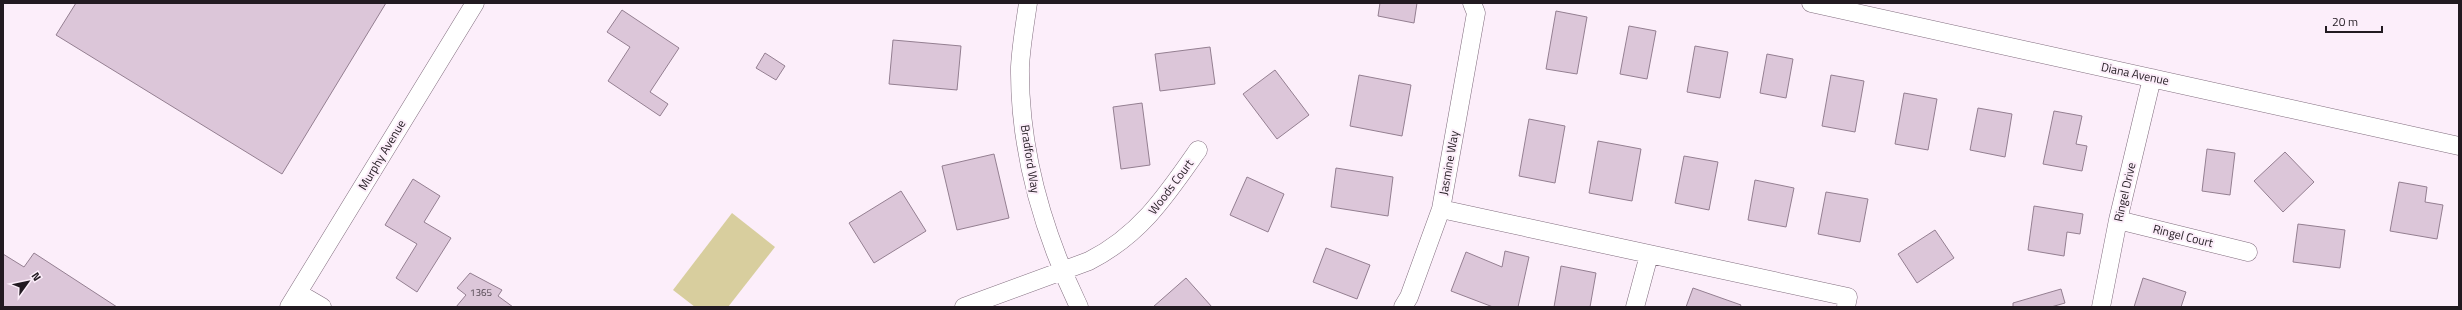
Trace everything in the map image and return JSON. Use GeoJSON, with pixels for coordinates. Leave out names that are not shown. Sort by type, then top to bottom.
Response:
{"type":"FeatureCollection","features":[{"type":"Feature","properties":{"kind":"street","name":"Murphy Avenue"},"geometry":{"type":"LineString","coordinates":[[294,300],[475,3]]}},
{"type":"Feature","properties":{"kind":"street","name":"Bradford Way"},"geometry":{"type":"LineString","coordinates":[[1028,3],[1020,66],[1025,143],[1038,204],[1062,271],[1079,307]]}},
{"type":"Feature","properties":{"kind":"street","name":"Diana Avenue"},"geometry":{"type":"LineString","coordinates":[[1811,3],[2459,146]]}},
{"type":"Feature","properties":{"kind":"street","name":"Jasmine Way"},"geometry":{"type":"LineString","coordinates":[[1403,307],[1409,297],[1441,209],[1479,6]]}},
{"type":"Feature","properties":{"kind":"street","name":"Ringel Drive"},"geometry":{"type":"LineString","coordinates":[[2101,307],[2118,220],[2152,78]]}},
{"type":"Feature","properties":{"kind":"street","name":"Woods Court"},"geometry":{"type":"LineString","coordinates":[[964,307],[1062,271],[1104,253],[1136,230],[1159,206],[1198,150]]}},
{"type":"Feature","properties":{"kind":"street"},"geometry":{"type":"LineString","coordinates":[[1441,209],[1649,255],[1847,302]]}},
{"type":"Feature","properties":{"kind":"street","name":"Ringel Court"},"geometry":{"type":"LineString","coordinates":[[2118,220],[2248,252]]}},
{"type":"Feature","properties":{"kind":"street"},"geometry":{"type":"LineString","coordinates":[[1635,307],[1649,255]]}},
{"type":"Feature","properties":{"kind":"street"},"geometry":{"type":"LineString","coordinates":[[294,300],[322,307]]}},
{"type":"Feature","properties":{"kind":"shaded area"},"geometry":{"type":"Polygon","coordinates":[[[732,213],[775,247],[728,307],[695,307],[673,290],[732,213]]]}},
{"type":"Feature","properties":{"kind":"building"},"geometry":{"type":"Polygon","coordinates":[[[76,3],[386,3],[282,174],[56,35],[76,3]]]}},
{"type":"Feature","properties":{"kind":"building"},"geometry":{"type":"Polygon","coordinates":[[[1380,3],[1417,3],[1414,23],[1378,16],[1380,3]]]}},
{"type":"Feature","properties":{"kind":"building"},"geometry":{"type":"Polygon","coordinates":[[[622,10],[679,48],[650,92],[668,104],[660,116],[608,81],[630,47],[607,32],[622,10]]]}},
{"type":"Feature","properties":{"kind":"building"},"geometry":{"type":"Polygon","coordinates":[[[1556,11],[1587,17],[1577,74],[1546,69],[1556,11]]]}},
{"type":"Feature","properties":{"kind":"building"},"geometry":{"type":"Polygon","coordinates":[[[1629,26],[1656,31],[1647,79],[1620,74],[1629,26]]]}},
{"type":"Feature","properties":{"kind":"building"},"geometry":{"type":"Polygon","coordinates":[[[893,40],[961,46],[957,90],[889,84],[893,40]]]}},
{"type":"Feature","properties":{"kind":"building"},"geometry":{"type":"Polygon","coordinates":[[[1695,46],[1728,52],[1720,98],[1687,92],[1695,46]]]}},
{"type":"Feature","properties":{"kind":"building"},"geometry":{"type":"Polygon","coordinates":[[[1210,47],[1215,84],[1160,91],[1155,54],[1210,47]]]}},
{"type":"Feature","properties":{"kind":"building"},"geometry":{"type":"Polygon","coordinates":[[[765,53],[785,66],[776,80],[756,68],[765,53]]]}},
{"type":"Feature","properties":{"kind":"building"},"geometry":{"type":"Polygon","coordinates":[[[1767,54],[1793,59],[1786,98],[1760,93],[1767,54]]]}},
{"type":"Feature","properties":{"kind":"building"},"geometry":{"type":"Polygon","coordinates":[[[1275,70],[1309,115],[1277,139],[1243,94],[1275,70]]]}},
{"type":"Feature","properties":{"kind":"building"},"geometry":{"type":"Polygon","coordinates":[[[1359,75],[1411,85],[1402,136],[1350,126],[1359,75]]]}},
{"type":"Feature","properties":{"kind":"building"},"geometry":{"type":"Polygon","coordinates":[[[1831,75],[1864,81],[1855,132],[1822,126],[1831,75]]]}},
{"type":"Feature","properties":{"kind":"building"},"geometry":{"type":"Polygon","coordinates":[[[1904,93],[1937,99],[1928,150],[1895,144],[1904,93]]]}},
{"type":"Feature","properties":{"kind":"building"},"geometry":{"type":"Polygon","coordinates":[[[1142,103],[1150,165],[1121,169],[1113,107],[1142,103]]]}},
{"type":"Feature","properties":{"kind":"building"},"geometry":{"type":"Polygon","coordinates":[[[1978,108],[2012,114],[2005,157],[1970,150],[1978,108]]]}},
{"type":"Feature","properties":{"kind":"building"},"geometry":{"type":"Polygon","coordinates":[[[2054,111],[2082,116],[2076,144],[2087,146],[2082,171],[2043,164],[2054,111]]]}},
{"type":"Feature","properties":{"kind":"building"},"geometry":{"type":"Polygon","coordinates":[[[1529,119],[1565,126],[1555,183],[1519,176],[1529,119]]]}},
{"type":"Feature","properties":{"kind":"building"},"geometry":{"type":"Polygon","coordinates":[[[1598,141],[1641,149],[1632,201],[1589,193],[1598,141]]]}},
{"type":"Feature","properties":{"kind":"building"},"geometry":{"type":"Polygon","coordinates":[[[2207,149],[2235,153],[2230,195],[2202,191],[2207,149]]]}},
{"type":"Feature","properties":{"kind":"building"},"geometry":{"type":"Polygon","coordinates":[[[2285,152],[2314,182],[2283,212],[2254,181],[2285,152]]]}},
{"type":"Feature","properties":{"kind":"building"},"geometry":{"type":"Polygon","coordinates":[[[994,154],[1009,218],[957,230],[942,166],[994,154]]]}},
{"type":"Feature","properties":{"kind":"building"},"geometry":{"type":"Polygon","coordinates":[[[1684,156],[1718,162],[1709,210],[1675,203],[1684,156]]]}},
{"type":"Feature","properties":{"kind":"building"},"geometry":{"type":"Polygon","coordinates":[[[1336,168],[1393,177],[1388,216],[1331,207],[1336,168]]]}},
{"type":"Feature","properties":{"kind":"building"},"geometry":{"type":"Polygon","coordinates":[[[1247,177],[1284,194],[1268,232],[1230,215],[1247,177]]]}},
{"type":"Feature","properties":{"kind":"building"},"geometry":{"type":"Polygon","coordinates":[[[413,179],[440,196],[424,222],[451,238],[417,292],[396,278],[417,244],[385,225],[413,179]]]}},
{"type":"Feature","properties":{"kind":"building"},"geometry":{"type":"Polygon","coordinates":[[[1755,180],[1794,188],[1786,227],[1748,220],[1755,180]]]}},
{"type":"Feature","properties":{"kind":"building"},"geometry":{"type":"Polygon","coordinates":[[[2399,182],[2427,187],[2425,202],[2443,205],[2437,239],[2390,231],[2399,182]]]}},
{"type":"Feature","properties":{"kind":"building"},"geometry":{"type":"Polygon","coordinates":[[[901,191],[926,231],[874,263],[849,223],[901,191]]]}},
{"type":"Feature","properties":{"kind":"building"},"geometry":{"type":"Polygon","coordinates":[[[1826,192],[1868,199],[1860,242],[1818,234],[1826,192]]]}},
{"type":"Feature","properties":{"kind":"building"},"geometry":{"type":"Polygon","coordinates":[[[2034,206],[2083,214],[2080,234],[2067,232],[2064,256],[2028,250],[2034,206]]]}},
{"type":"Feature","properties":{"kind":"building"},"geometry":{"type":"Polygon","coordinates":[[[2298,224],[2345,230],[2340,268],[2293,262],[2298,224]]]}},
{"type":"Feature","properties":{"kind":"building"},"geometry":{"type":"Polygon","coordinates":[[[1935,230],[1954,258],[1917,283],[1898,254],[1935,230]]]}},
{"type":"Feature","properties":{"kind":"building"},"geometry":{"type":"Polygon","coordinates":[[[1326,248],[1370,265],[1357,299],[1313,282],[1326,248]]]}},
{"type":"Feature","properties":{"kind":"building"},"geometry":{"type":"Polygon","coordinates":[[[1505,251],[1529,257],[1518,307],[1493,307],[1451,291],[1466,252],[1502,267],[1505,251]]]}},
{"type":"Feature","properties":{"kind":"building"},"geometry":{"type":"Polygon","coordinates":[[[34,253],[117,307],[3,307],[3,254],[24,267],[34,253]]]}},
{"type":"Feature","properties":{"kind":"building"},"geometry":{"type":"Polygon","coordinates":[[[1561,266],[1596,273],[1590,307],[1554,307],[1561,266]]]}},
{"type":"Feature","properties":{"kind":"building"},"geometry":{"type":"Polygon","coordinates":[[[470,273],[502,290],[498,296],[513,307],[456,307],[466,295],[457,288],[470,273]]]}},
{"type":"Feature","properties":{"kind":"building"},"geometry":{"type":"Polygon","coordinates":[[[1186,278],[1212,307],[1153,307],[1186,278]]]}},
{"type":"Feature","properties":{"kind":"building"},"geometry":{"type":"Polygon","coordinates":[[[2143,278],[2186,292],[2181,307],[2134,307],[2143,278]]]}},
{"type":"Feature","properties":{"kind":"building"},"geometry":{"type":"Polygon","coordinates":[[[1693,288],[1741,305],[1740,307],[1686,307],[1693,288]]]}},
{"type":"Feature","properties":{"kind":"building"},"geometry":{"type":"Polygon","coordinates":[[[2061,289],[2065,303],[2051,307],[2013,307],[2013,303],[2061,289]]]}}]}
